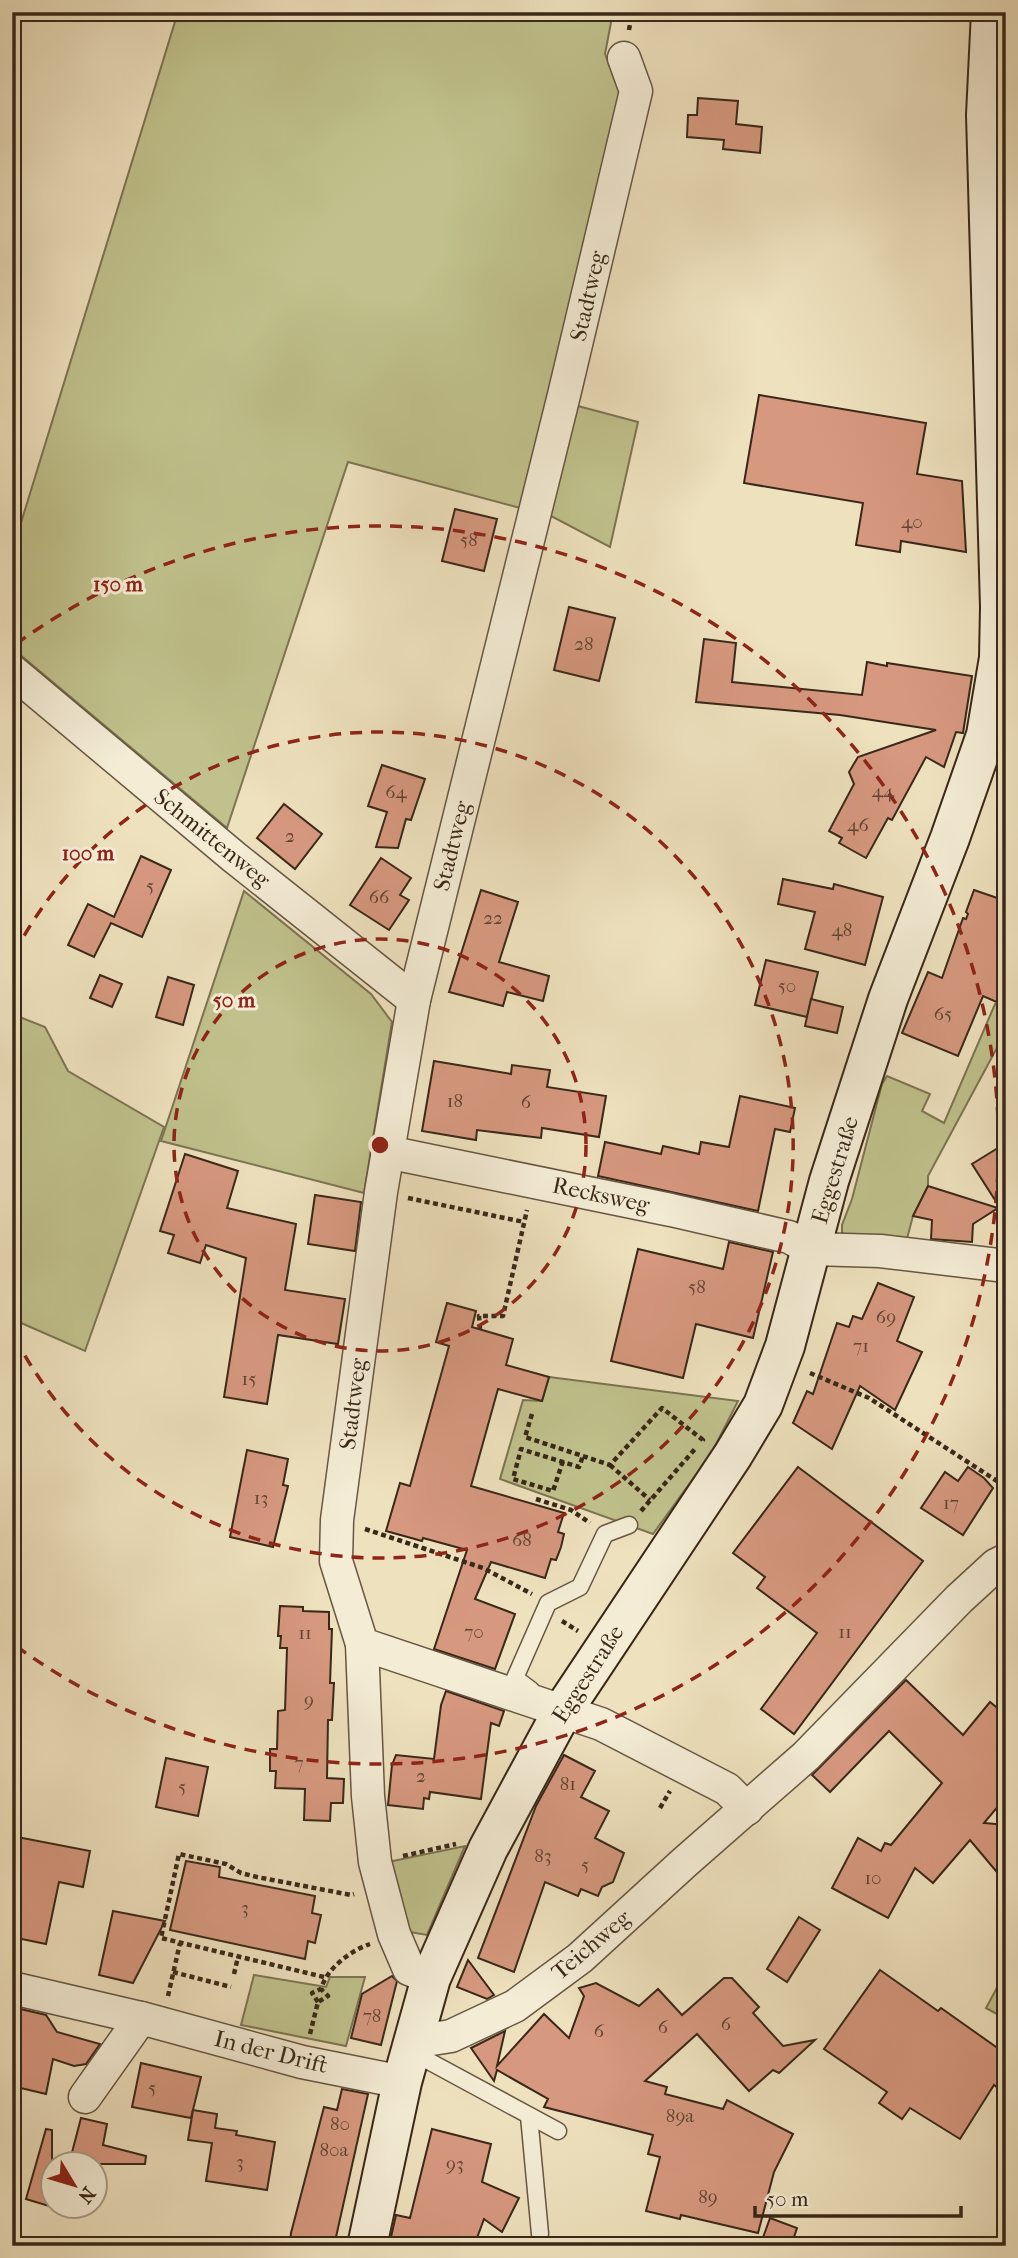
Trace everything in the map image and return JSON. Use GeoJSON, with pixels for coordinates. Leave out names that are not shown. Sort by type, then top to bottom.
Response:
{"type":"FeatureCollection","features":[{"type":"Feature","properties":{"kind":"main road","name":"Eggestraße"},"geometry":{"type":"LineString","coordinates":[[367,2246],[408,2058],[431,1978],[488,1849],[562,1712],[733,1455],[763,1405],[779,1360],[829,1181],[888,999],[986,735],[1002,658],[986,94],[991,12]]}},
{"type":"Feature","properties":{"kind":"street","name":"Stadtweg"},"geometry":{"type":"LineString","coordinates":[[431,1978],[409,1969],[394,1934],[377,1874],[368,1796],[362,1644],[336,1561],[337,1520],[381,1192],[414,1000],[564,395],[636,91],[624,58]]}},
{"type":"Feature","properties":{"kind":"street","name":"Schmittenweg"},"geometry":{"type":"LineString","coordinates":[[12,671],[234,857],[414,1000]]}},
{"type":"Feature","properties":{"kind":"street","name":"Recksweg"},"geometry":{"type":"LineString","coordinates":[[387,1152],[789,1237],[811,1250]]}},
{"type":"Feature","properties":{"kind":"street"},"geometry":{"type":"LineString","coordinates":[[811,1250],[880,1251],[1006,1266]]}},
{"type":"Feature","properties":{"kind":"street","name":"Teichweg"},"geometry":{"type":"LineString","coordinates":[[408,2058],[515,2006],[580,1958],[806,1756],[959,1600],[996,1565],[1006,1560]]}},
{"type":"Feature","properties":{"kind":"street"},"geometry":{"type":"LineString","coordinates":[[362,1644],[601,1724],[727,1789],[747,1809]]}},
{"type":"Feature","properties":{"kind":"street","name":"In der Drift"},"geometry":{"type":"LineString","coordinates":[[12,1989],[141,2018],[302,2062],[408,2058]]}},
{"type":"Feature","properties":{"kind":"street"},"geometry":{"type":"LineString","coordinates":[[85,2097],[141,2018]]}},
{"type":"Feature","properties":{"kind":"lane"},"geometry":{"type":"LineString","coordinates":[[562,1712],[515,1678],[548,1603],[580,1587],[605,1534],[629,1525]]}},
{"type":"Feature","properties":{"kind":"lane"},"geometry":{"type":"LineString","coordinates":[[408,2058],[558,2132]]}},
{"type":"Feature","properties":{"kind":"lane"},"geometry":{"type":"LineString","coordinates":[[529,2116],[540,2234]]}},
{"type":"Feature","properties":{"kind":"path"},"geometry":{"type":"LineString","coordinates":[[480,1329],[479,1316],[503,1316],[534,1181]]}},
{"type":"Feature","properties":{"kind":"path"},"geometry":{"type":"LineString","coordinates":[[381,1192],[524,1222]]}},
{"type":"Feature","properties":{"kind":"path"},"geometry":{"type":"LineString","coordinates":[[779,1360],[869,1398],[997,1481]]}},
{"type":"Feature","properties":{"kind":"path"},"geometry":{"type":"LineString","coordinates":[[610,1465],[662,1408],[703,1440],[629,1525]]}},
{"type":"Feature","properties":{"kind":"path"},"geometry":{"type":"LineString","coordinates":[[532,1414],[513,1479],[554,1491],[563,1461]]}},
{"type":"Feature","properties":{"kind":"path"},"geometry":{"type":"LineString","coordinates":[[525,1437],[610,1465],[650,1500]]}},
{"type":"Feature","properties":{"kind":"path"},"geometry":{"type":"LineString","coordinates":[[521,1449],[579,1467],[583,1456]]}},
{"type":"Feature","properties":{"kind":"path"},"geometry":{"type":"LineString","coordinates":[[536,1499],[571,1510],[605,1534]]}},
{"type":"Feature","properties":{"kind":"path"},"geometry":{"type":"LineString","coordinates":[[337,1520],[483,1567],[548,1603]]}},
{"type":"Feature","properties":{"kind":"path"},"geometry":{"type":"LineString","coordinates":[[324,1977],[161,1938],[178,1854],[226,1864],[241,1873],[257,1877],[351,1895],[377,1874],[464,1842],[488,1849]]}},
{"type":"Feature","properties":{"kind":"path"},"geometry":{"type":"LineString","coordinates":[[321,1989],[324,1977],[354,1950],[394,1934]]}},
{"type":"Feature","properties":{"kind":"path"},"geometry":{"type":"LineString","coordinates":[[169,1994],[180,1943]]}},
{"type":"Feature","properties":{"kind":"path"},"geometry":{"type":"LineString","coordinates":[[234,1974],[238,1957]]}},
{"type":"Feature","properties":{"kind":"path"},"geometry":{"type":"LineString","coordinates":[[173,1972],[231,1987]]}},
{"type":"Feature","properties":{"kind":"path"},"geometry":{"type":"LineString","coordinates":[[302,2062],[318,2002],[328,1996],[321,1989]]}},
{"type":"Feature","properties":{"kind":"path"},"geometry":{"type":"LineString","coordinates":[[318,2002],[312,1993],[321,1989]]}},
{"type":"Feature","properties":{"kind":"green space"},"geometry":{"type":"Polygon","coordinates":[[[178,12],[613,12],[605,54],[620,94],[524,509],[348,462],[227,828],[12,648],[12,552],[178,12]]]}},
{"type":"Feature","properties":{"kind":"green space"},"geometry":{"type":"Polygon","coordinates":[[[578,406],[638,422],[610,547],[549,515],[578,406]]]}},
{"type":"Feature","properties":{"kind":"green space"},"geometry":{"type":"Polygon","coordinates":[[[244,891],[371,994],[392,1022],[364,1193],[161,1141],[244,891]]]}},
{"type":"Feature","properties":{"kind":"green space"},"geometry":{"type":"Polygon","coordinates":[[[995,1004],[1006,1009],[1006,1031],[928,1176],[928,1186],[913,1216],[905,1246],[847,1240],[842,1234],[842,1225],[852,1199],[882,1084],[887,1076],[930,1094],[922,1111],[944,1123],[995,1004]]]}},
{"type":"Feature","properties":{"kind":"green space"},"geometry":{"type":"Polygon","coordinates":[[[12,1014],[45,1027],[68,1071],[164,1127],[85,1351],[12,1319],[12,1014]]]}},
{"type":"Feature","properties":{"kind":"green space"},"geometry":{"type":"Polygon","coordinates":[[[549,1377],[738,1401],[711,1454],[653,1534],[500,1479],[523,1400],[542,1401],[549,1377]]]}},
{"type":"Feature","properties":{"kind":"green space"},"geometry":{"type":"Polygon","coordinates":[[[465,1846],[427,1935],[410,1932],[388,1862],[465,1846]]]}},
{"type":"Feature","properties":{"kind":"green space"},"geometry":{"type":"Polygon","coordinates":[[[1006,1971],[1006,2019],[986,2008],[1006,1971]]]}},
{"type":"Feature","properties":{"kind":"green space"},"geometry":{"type":"Polygon","coordinates":[[[254,1975],[326,1987],[330,1977],[365,1977],[346,2046],[241,2025],[254,1975]]]}},
{"type":"Feature","properties":{"kind":"building"},"geometry":{"type":"Polygon","coordinates":[[[698,98],[738,101],[736,124],[762,127],[760,153],[723,149],[724,140],[687,137],[688,115],[697,115],[698,98]]]}},
{"type":"Feature","properties":{"kind":"building"},"geometry":{"type":"Polygon","coordinates":[[[759,395],[926,423],[917,474],[962,481],[966,552],[901,541],[900,552],[856,545],[863,503],[744,483],[759,395]]]}},
{"type":"Feature","properties":{"kind":"building"},"geometry":{"type":"Polygon","coordinates":[[[455,509],[497,519],[484,571],[442,561],[455,509]]]}},
{"type":"Feature","properties":{"kind":"building"},"geometry":{"type":"Polygon","coordinates":[[[569,607],[615,618],[599,681],[554,670],[569,607]]]}},
{"type":"Feature","properties":{"kind":"building"},"geometry":{"type":"Polygon","coordinates":[[[704,639],[736,643],[732,682],[862,695],[867,662],[972,676],[963,733],[956,732],[944,767],[926,757],[892,820],[888,818],[866,858],[839,843],[842,838],[829,831],[854,784],[849,772],[858,757],[936,730],[840,715],[696,702],[704,639]]]}},
{"type":"Feature","properties":{"kind":"building"},"geometry":{"type":"Polygon","coordinates":[[[382,765],[425,779],[411,820],[406,819],[398,848],[376,847],[387,812],[368,806],[382,765]]]}},
{"type":"Feature","properties":{"kind":"building"},"geometry":{"type":"Polygon","coordinates":[[[284,804],[322,834],[295,869],[257,838],[284,804]]]}},
{"type":"Feature","properties":{"kind":"building"},"geometry":{"type":"Polygon","coordinates":[[[141,856],[171,870],[142,937],[111,923],[94,957],[68,945],[88,904],[114,917],[141,856]]]}},
{"type":"Feature","properties":{"kind":"building"},"geometry":{"type":"Polygon","coordinates":[[[381,858],[411,878],[400,895],[409,900],[389,930],[350,905],[381,858]]]}},
{"type":"Feature","properties":{"kind":"building"},"geometry":{"type":"Polygon","coordinates":[[[783,879],[833,889],[834,884],[883,897],[865,965],[805,949],[815,912],[778,904],[783,879]]]}},
{"type":"Feature","properties":{"kind":"building"},"geometry":{"type":"Polygon","coordinates":[[[481,890],[518,902],[499,962],[549,976],[543,1001],[507,992],[503,1006],[449,992],[481,890]]]}},
{"type":"Feature","properties":{"kind":"building"},"geometry":{"type":"Polygon","coordinates":[[[974,890],[1006,901],[1006,1006],[983,996],[958,1056],[902,1033],[928,972],[942,978],[963,918],[966,919],[968,914],[966,912],[974,890]]]}},
{"type":"Feature","properties":{"kind":"building"},"geometry":{"type":"Polygon","coordinates":[[[766,960],[818,972],[807,1017],[755,1005],[766,960]]]}},
{"type":"Feature","properties":{"kind":"building"},"geometry":{"type":"Polygon","coordinates":[[[100,975],[122,984],[112,1007],[90,998],[100,975]]]}},
{"type":"Feature","properties":{"kind":"building"},"geometry":{"type":"Polygon","coordinates":[[[168,977],[194,985],[183,1025],[156,1017],[168,977]]]}},
{"type":"Feature","properties":{"kind":"building"},"geometry":{"type":"Polygon","coordinates":[[[811,999],[843,1007],[837,1033],[805,1026],[811,999]]]}},
{"type":"Feature","properties":{"kind":"building"},"geometry":{"type":"Polygon","coordinates":[[[434,1061],[511,1074],[512,1065],[550,1070],[547,1087],[606,1096],[599,1137],[542,1128],[541,1138],[477,1130],[476,1140],[422,1131],[434,1061]]]}},
{"type":"Feature","properties":{"kind":"building"},"geometry":{"type":"Polygon","coordinates":[[[740,1096],[795,1108],[790,1132],[775,1129],[758,1211],[598,1176],[605,1142],[661,1154],[663,1146],[699,1154],[701,1142],[729,1147],[740,1096]]]}},
{"type":"Feature","properties":{"kind":"building"},"geometry":{"type":"Polygon","coordinates":[[[1006,1143],[1006,1172],[995,1200],[972,1164],[1006,1143]]]}},
{"type":"Feature","properties":{"kind":"building"},"geometry":{"type":"Polygon","coordinates":[[[185,1154],[238,1171],[227,1208],[296,1224],[285,1290],[345,1299],[338,1344],[278,1335],[267,1404],[224,1397],[246,1258],[206,1245],[200,1263],[168,1253],[174,1235],[160,1231],[185,1154]]]}},
{"type":"Feature","properties":{"kind":"building"},"geometry":{"type":"Polygon","coordinates":[[[928,1186],[998,1208],[973,1224],[972,1242],[931,1239],[932,1220],[913,1216],[928,1186]]]}},
{"type":"Feature","properties":{"kind":"building"},"geometry":{"type":"Polygon","coordinates":[[[315,1195],[361,1202],[355,1251],[308,1244],[315,1195]]]}},
{"type":"Feature","properties":{"kind":"building"},"geometry":{"type":"Polygon","coordinates":[[[729,1242],[773,1252],[753,1338],[696,1324],[683,1378],[611,1361],[638,1249],[723,1269],[729,1242]]]}},
{"type":"Feature","properties":{"kind":"building"},"geometry":{"type":"Polygon","coordinates":[[[878,1283],[914,1297],[897,1341],[922,1352],[895,1410],[860,1386],[832,1449],[793,1423],[807,1391],[813,1394],[837,1323],[849,1327],[853,1316],[862,1319],[878,1283]]]}},
{"type":"Feature","properties":{"kind":"building"},"geometry":{"type":"Polygon","coordinates":[[[447,1303],[476,1311],[472,1327],[513,1339],[506,1365],[549,1377],[542,1401],[498,1389],[471,1486],[564,1513],[558,1532],[564,1534],[561,1547],[556,1560],[551,1559],[545,1578],[491,1562],[475,1599],[515,1614],[495,1669],[434,1649],[467,1550],[386,1531],[400,1483],[410,1486],[449,1346],[436,1342],[447,1303]]]}},
{"type":"Feature","properties":{"kind":"building"},"geometry":{"type":"Polygon","coordinates":[[[247,1450],[288,1459],[283,1485],[288,1486],[273,1547],[230,1537],[247,1450]]]}},
{"type":"Feature","properties":{"kind":"building"},"geometry":{"type":"Polygon","coordinates":[[[798,1467],[923,1561],[794,1734],[761,1709],[817,1633],[757,1588],[765,1577],[733,1553],[798,1467]]]}},
{"type":"Feature","properties":{"kind":"building"},"geometry":{"type":"Polygon","coordinates":[[[968,1467],[993,1488],[963,1535],[921,1508],[945,1472],[958,1481],[968,1467]]]}},
{"type":"Feature","properties":{"kind":"building"},"geometry":{"type":"Polygon","coordinates":[[[280,1606],[303,1607],[303,1611],[329,1612],[329,1629],[332,1629],[330,1683],[334,1683],[332,1720],[328,1720],[327,1778],[344,1779],[343,1803],[331,1803],[330,1821],[304,1820],[305,1789],[275,1788],[276,1771],[270,1771],[270,1749],[277,1749],[278,1711],[285,1710],[287,1648],[280,1648],[281,1636],[278,1636],[280,1606]]]}},
{"type":"Feature","properties":{"kind":"building"},"geometry":{"type":"Polygon","coordinates":[[[906,1680],[963,1735],[990,1702],[1006,1715],[1006,1797],[984,1823],[1006,1825],[1006,1883],[970,1840],[933,1883],[915,1868],[888,1918],[832,1888],[858,1838],[881,1851],[885,1843],[891,1845],[942,1783],[889,1731],[830,1792],[812,1775],[906,1680]]]}},
{"type":"Feature","properties":{"kind":"building"},"geometry":{"type":"Polygon","coordinates":[[[446,1691],[504,1711],[499,1726],[491,1723],[481,1799],[430,1792],[429,1799],[424,1798],[423,1809],[388,1805],[392,1765],[396,1755],[434,1759],[441,1705],[446,1691]]]}},
{"type":"Feature","properties":{"kind":"building"},"geometry":{"type":"Polygon","coordinates":[[[564,1755],[595,1771],[581,1797],[609,1811],[595,1838],[624,1853],[613,1882],[602,1887],[598,1896],[581,1889],[578,1896],[545,1882],[514,1972],[478,1958],[536,1806],[564,1755]]]}},
{"type":"Feature","properties":{"kind":"building"},"geometry":{"type":"Polygon","coordinates":[[[166,1758],[208,1767],[198,1816],[156,1807],[166,1758]]]}},
{"type":"Feature","properties":{"kind":"building"},"geometry":{"type":"Polygon","coordinates":[[[12,1836],[90,1851],[83,1887],[59,1882],[46,1944],[12,1937],[12,1836]]]}},
{"type":"Feature","properties":{"kind":"building"},"geometry":{"type":"Polygon","coordinates":[[[186,1861],[220,1867],[219,1877],[315,1896],[312,1913],[321,1915],[315,1943],[308,1941],[305,1959],[170,1930],[186,1861]]]}},
{"type":"Feature","properties":{"kind":"building"},"geometry":{"type":"Polygon","coordinates":[[[113,1911],[165,1921],[133,1983],[99,1975],[113,1911]]]}},
{"type":"Feature","properties":{"kind":"building"},"geometry":{"type":"Polygon","coordinates":[[[799,1917],[820,1930],[787,1982],[767,1969],[799,1917]]]}},
{"type":"Feature","properties":{"kind":"building"},"geometry":{"type":"Polygon","coordinates":[[[468,1960],[494,1995],[487,1999],[457,1987],[468,1960]]]}},
{"type":"Feature","properties":{"kind":"building"},"geometry":{"type":"Polygon","coordinates":[[[880,1970],[938,2011],[941,2008],[1006,2054],[1006,2094],[994,2085],[960,2139],[910,2108],[902,2119],[879,2103],[887,2092],[824,2049],[880,1970]]]}},
{"type":"Feature","properties":{"kind":"building"},"geometry":{"type":"Polygon","coordinates":[[[392,1976],[397,1981],[381,2045],[351,2038],[362,1994],[392,1976]]]}},
{"type":"Feature","properties":{"kind":"building"},"geometry":{"type":"Polygon","coordinates":[[[724,1978],[732,1978],[759,2007],[753,2013],[783,2046],[815,2040],[779,2073],[773,2070],[749,2091],[697,2034],[645,2081],[667,2087],[665,2094],[723,2109],[727,2100],[793,2134],[774,2172],[758,2233],[681,2215],[680,2219],[646,2211],[660,2157],[648,2154],[653,2135],[544,2107],[548,2099],[497,2070],[494,2081],[471,2048],[505,2031],[497,2066],[544,2014],[569,2038],[584,1996],[579,1988],[596,1983],[639,2006],[658,1989],[682,2015],[724,1978]]]}},
{"type":"Feature","properties":{"kind":"building"},"geometry":{"type":"Polygon","coordinates":[[[12,2007],[46,2015],[57,2032],[100,2044],[86,2064],[74,2066],[53,2059],[46,2094],[12,2086],[12,2007]]]}},
{"type":"Feature","properties":{"kind":"building"},"geometry":{"type":"Polygon","coordinates":[[[141,2063],[201,2077],[191,2118],[132,2107],[141,2063]]]}},
{"type":"Feature","properties":{"kind":"building"},"geometry":{"type":"Polygon","coordinates":[[[342,2089],[368,2094],[334,2246],[290,2246],[291,2233],[324,2107],[337,2110],[342,2089]]]}},
{"type":"Feature","properties":{"kind":"building"},"geometry":{"type":"Polygon","coordinates":[[[193,2110],[217,2114],[215,2128],[275,2142],[267,2190],[206,2181],[212,2143],[188,2140],[193,2110]]]}},
{"type":"Feature","properties":{"kind":"building"},"geometry":{"type":"Polygon","coordinates":[[[81,2118],[107,2124],[103,2145],[146,2156],[145,2164],[108,2164],[108,2150],[73,2150],[81,2118]]]}},
{"type":"Feature","properties":{"kind":"building"},"geometry":{"type":"Polygon","coordinates":[[[46,2129],[52,2130],[52,2150],[40,2150],[46,2129]]]}},
{"type":"Feature","properties":{"kind":"building"},"geometry":{"type":"Polygon","coordinates":[[[432,2129],[491,2144],[482,2182],[519,2198],[502,2232],[484,2219],[474,2246],[389,2246],[396,2215],[410,2218],[432,2129]]]}},
{"type":"Feature","properties":{"kind":"building"},"geometry":{"type":"Polygon","coordinates":[[[38,2157],[38,2203],[26,2199],[38,2157]]]}},
{"type":"Feature","properties":{"kind":"building"},"geometry":{"type":"Polygon","coordinates":[[[770,2218],[797,2228],[791,2246],[760,2246],[770,2218]]]}}]}
